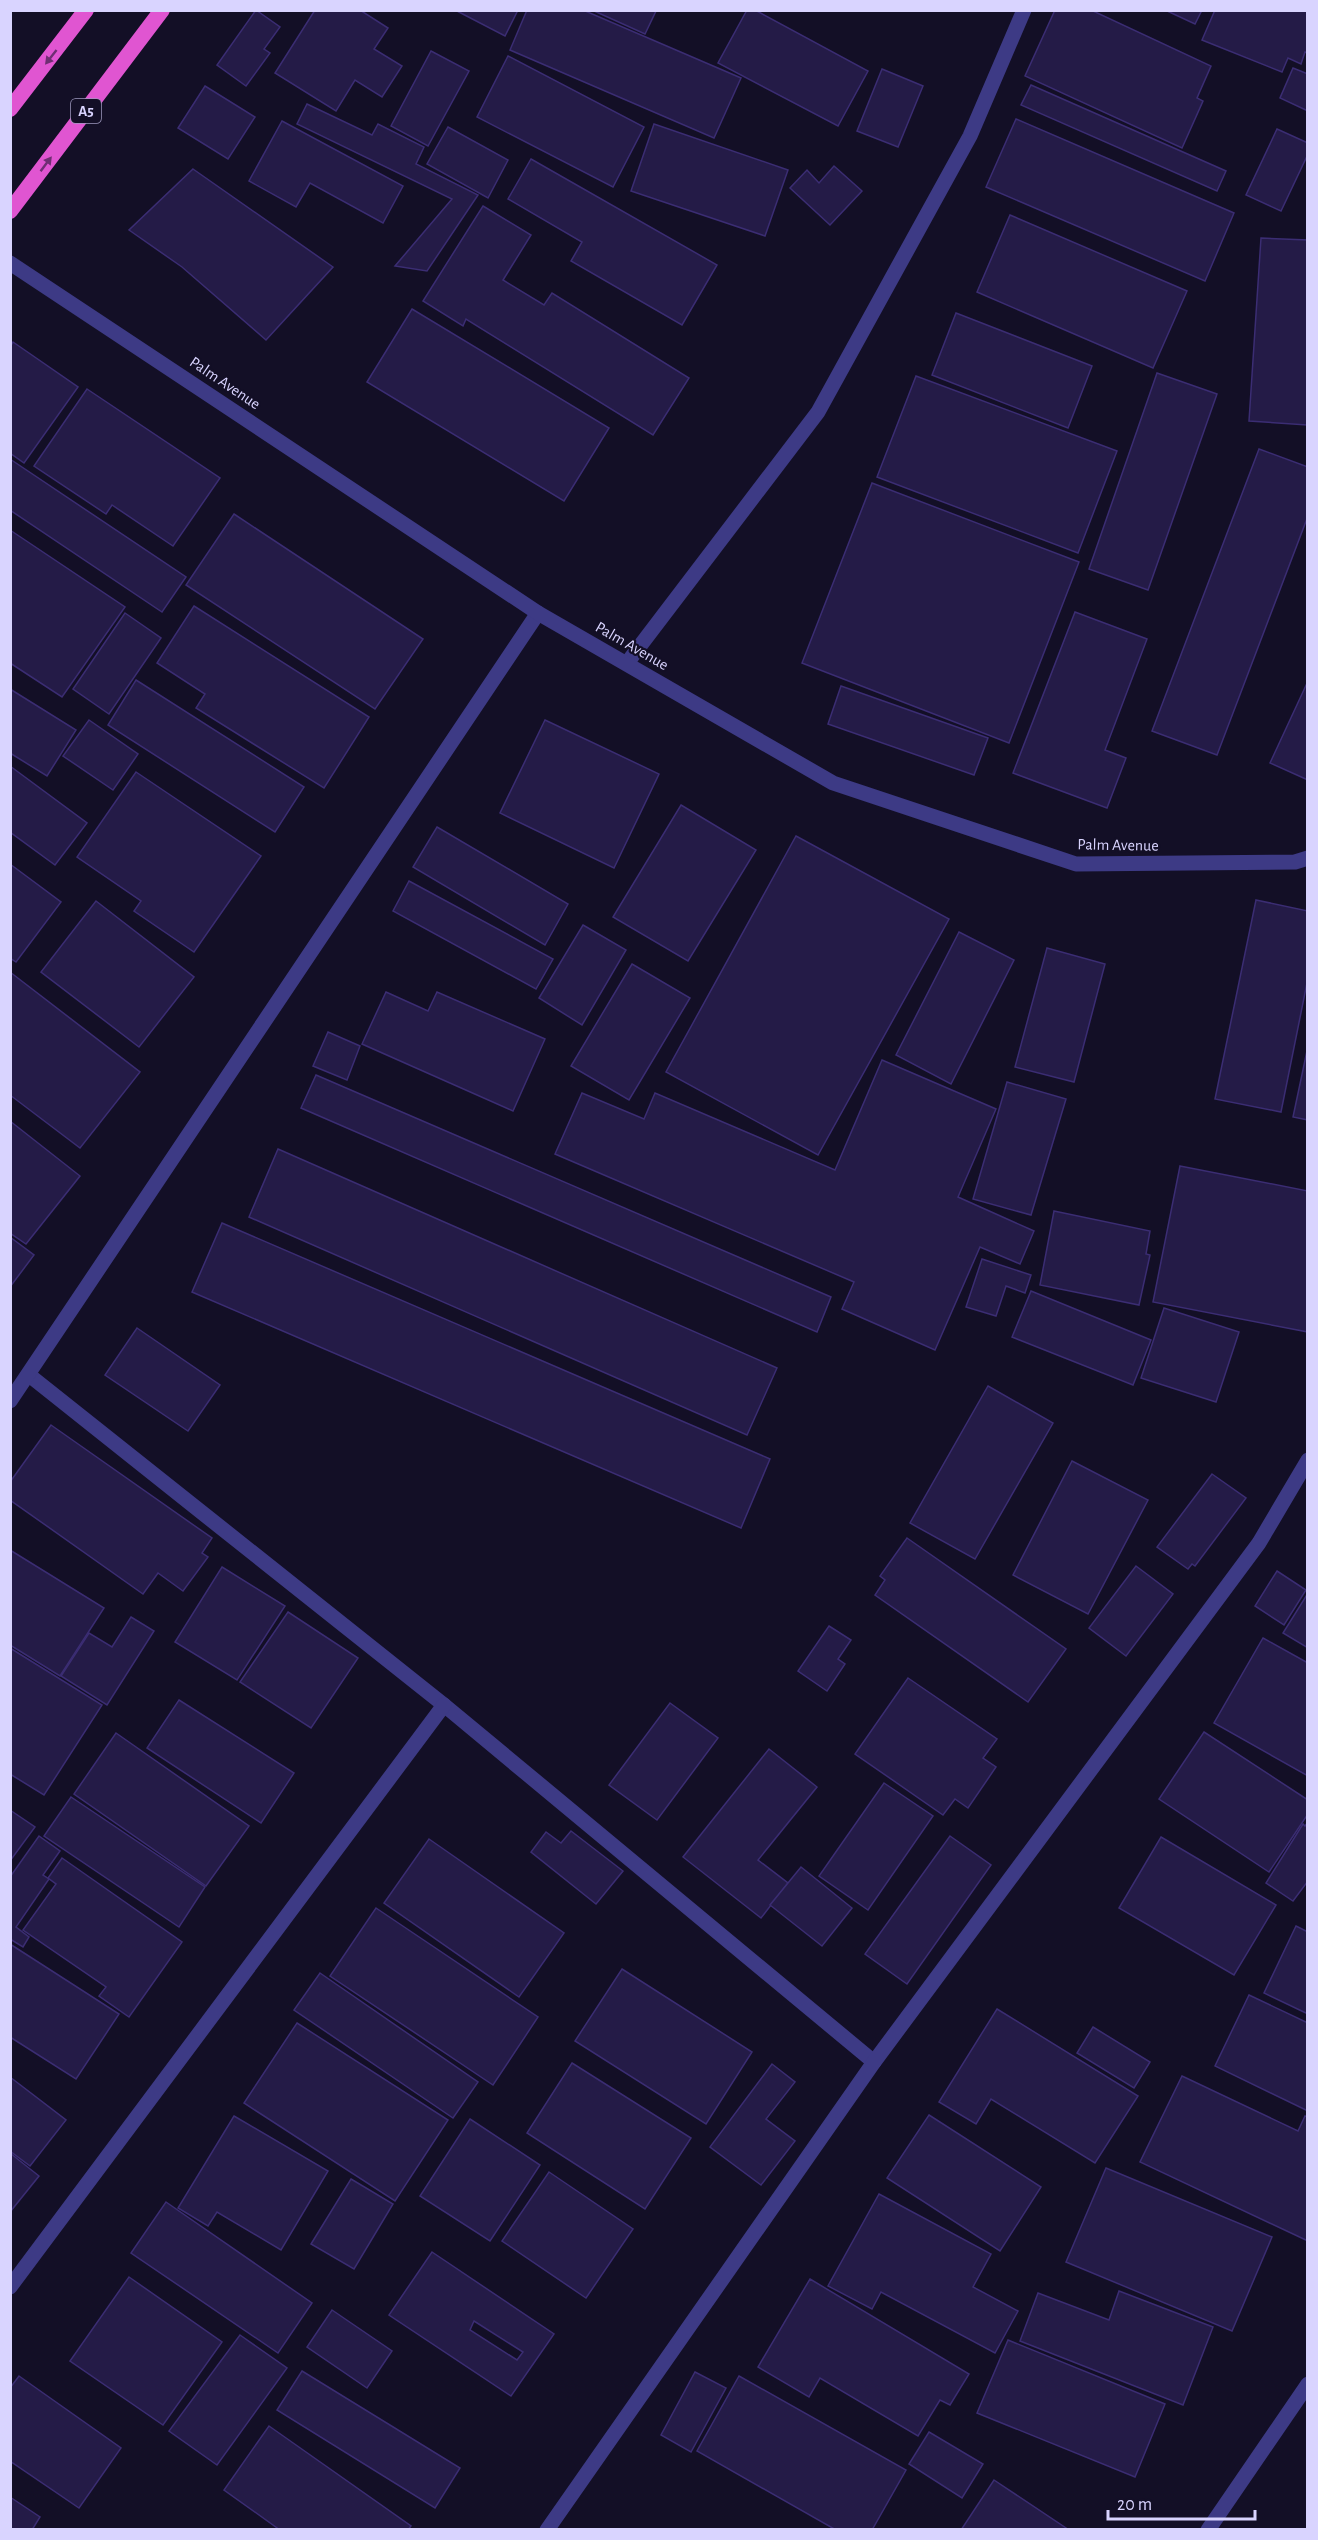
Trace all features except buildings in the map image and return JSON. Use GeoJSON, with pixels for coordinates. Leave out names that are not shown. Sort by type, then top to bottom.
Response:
{"type":"FeatureCollection","features":[{"type":"Feature","properties":{"kind":"highway"},"geometry":{"type":"LineString","coordinates":[[10,109],[86,10]]}},
{"type":"Feature","properties":{"kind":"highway","name":"A5"},"geometry":{"type":"LineString","coordinates":[[10,211],[162,10]]}},
{"type":"Feature","properties":{"kind":"street"},"geometry":{"type":"LineString","coordinates":[[627,663],[818,412],[970,136],[1024,10]]}},
{"type":"Feature","properties":{"kind":"street","name":"Palm Avenue"},"geometry":{"type":"LineString","coordinates":[[10,263],[538,613],[833,783],[1076,864],[1295,862],[1308,858]]}},
{"type":"Feature","properties":{"kind":"street"},"geometry":{"type":"LineString","coordinates":[[10,1401],[538,613]]}},
{"type":"Feature","properties":{"kind":"street"},"geometry":{"type":"LineString","coordinates":[[29,1375],[444,1705],[874,2062]]}},
{"type":"Feature","properties":{"kind":"street"},"geometry":{"type":"LineString","coordinates":[[547,2529],[874,2062],[1259,1543],[1308,1460]]}},
{"type":"Feature","properties":{"kind":"street"},"geometry":{"type":"LineString","coordinates":[[10,2287],[444,1705]]}},
{"type":"Feature","properties":{"kind":"street"},"geometry":{"type":"LineString","coordinates":[[1208,2529],[1308,2384]]}}]}
